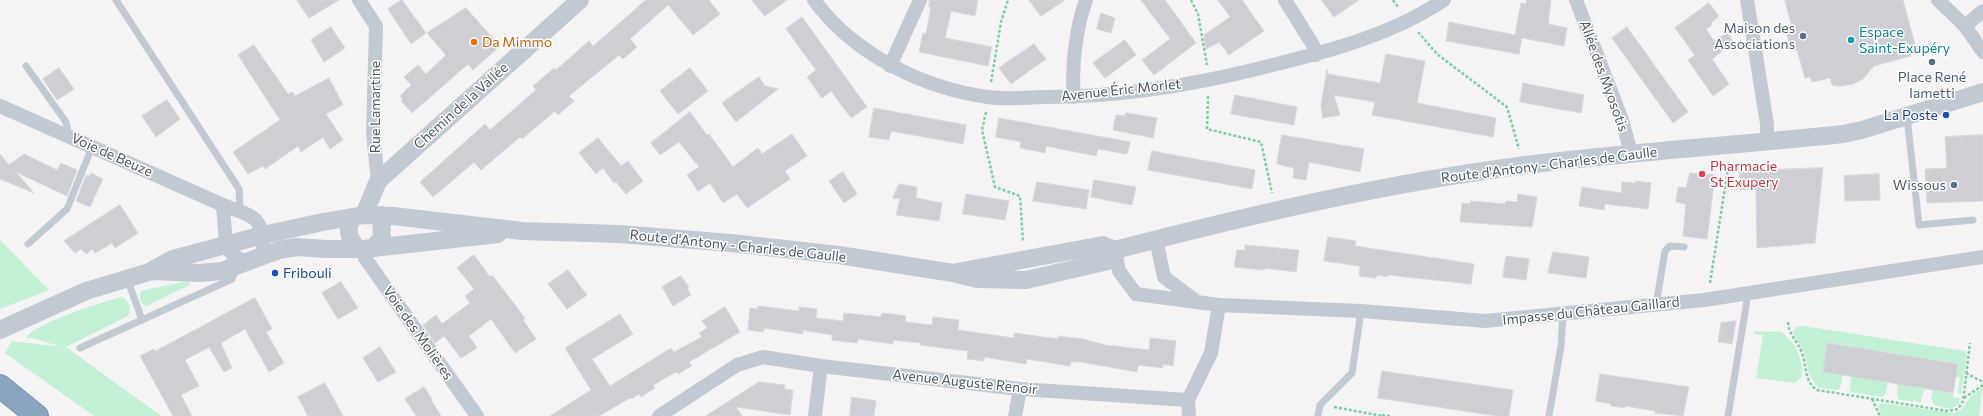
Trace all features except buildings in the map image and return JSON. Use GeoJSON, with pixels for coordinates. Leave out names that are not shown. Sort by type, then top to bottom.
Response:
{"type":"FeatureCollection","features":[{"type":"Feature","properties":{"kind":"highway"},"geometry":{"type":"LineString","coordinates":[[0,386],[37,416]]}},
{"type":"Feature","properties":{"kind":"street","name":"Rue Lamartine"},"geometry":{"type":"LineString","coordinates":[[359,0],[376,26],[373,133],[378,181],[366,216]]}},
{"type":"Feature","properties":{"kind":"street","name":"Chemin de la Vallée"},"geometry":{"type":"LineString","coordinates":[[378,181],[580,0]]}},
{"type":"Feature","properties":{"kind":"street","name":"Avenue Éric Morlet"},"geometry":{"type":"LineString","coordinates":[[814,0],[848,36],[890,66],[938,86],[988,98],[1074,97],[1144,91],[1208,81],[1316,55],[1373,36],[1408,20],[1444,0]]}},
{"type":"Feature","properties":{"kind":"street"},"geometry":{"type":"LineString","coordinates":[[890,66],[920,0]]}},
{"type":"Feature","properties":{"kind":"street"},"geometry":{"type":"LineString","coordinates":[[1074,97],[1073,85],[1079,20],[1086,0]]}},
{"type":"Feature","properties":{"kind":"street"},"geometry":{"type":"LineString","coordinates":[[1285,0],[1313,45],[1316,55]]}},
{"type":"Feature","properties":{"kind":"street","name":"Allée des Myosotis"},"geometry":{"type":"LineString","coordinates":[[1576,0],[1622,120],[1631,153]]}},
{"type":"Feature","properties":{"kind":"street"},"geometry":{"type":"LineString","coordinates":[[1747,0],[1767,124],[1767,141]]}},
{"type":"Feature","properties":{"kind":"street"},"geometry":{"type":"LineString","coordinates":[[1938,0],[1965,26],[1983,52]]}},
{"type":"Feature","properties":{"kind":"street"},"geometry":{"type":"LineString","coordinates":[[1965,26],[1983,11]]}},
{"type":"Feature","properties":{"kind":"street","name":"Route d'Antony - Charles de Gaulle"},"geometry":{"type":"LineString","coordinates":[[953,273],[1103,245],[1115,250],[1275,209],[1524,165],[1631,153],[1844,134],[1983,92]]}},
{"type":"Feature","properties":{"kind":"street","name":"Voie de Beuze"},"geometry":{"type":"LineString","coordinates":[[0,106],[223,205],[253,216],[261,225],[263,235],[263,255]]}},
{"type":"Feature","properties":{"kind":"street"},"geometry":{"type":"LineString","coordinates":[[223,205],[226,245],[229,251],[242,264]]}},
{"type":"Feature","properties":{"kind":"street"},"geometry":{"type":"LineString","coordinates":[[366,216],[382,238],[365,248],[350,239],[348,226],[366,216]]}},
{"type":"Feature","properties":{"kind":"street","name":"Route d'Antony - Charles de Gaulle"},"geometry":{"type":"LineString","coordinates":[[150,272],[173,259],[263,235],[366,216],[444,221],[522,232],[619,234],[731,243],[839,255],[953,273],[977,280],[1026,280],[1108,261],[1115,250]]}},
{"type":"Feature","properties":{"kind":"street","name":"Route d'Antony - Charles de Gaulle"},"geometry":{"type":"LineString","coordinates":[[0,330],[86,291],[150,272],[222,271],[263,255],[279,250],[297,247],[365,248],[522,232]]}},
{"type":"Feature","properties":{"kind":"street","name":"Impasse du Château Gaillard"},"geometry":{"type":"LineString","coordinates":[[1156,239],[1164,277],[1197,302]]}},
{"type":"Feature","properties":{"kind":"street","name":"Voie des Molières"},"geometry":{"type":"LineString","coordinates":[[365,248],[364,258],[476,416]]}},
{"type":"Feature","properties":{"kind":"street","name":"Impasse du Château Gaillard"},"geometry":{"type":"LineString","coordinates":[[1115,250],[1119,271],[1136,294],[1219,305],[1361,311],[1485,321],[1563,315],[1704,300],[1983,257]]}},
{"type":"Feature","properties":{"kind":"street"},"geometry":{"type":"LineString","coordinates":[[1189,416],[1188,400],[1211,353],[1219,305]]}},
{"type":"Feature","properties":{"kind":"street","name":"Avenue Auguste Renoir"},"geometry":{"type":"LineString","coordinates":[[659,416],[737,365],[763,357],[821,366],[1020,389],[1188,400]]}},
{"type":"Feature","properties":{"kind":"street"},"geometry":{"type":"LineString","coordinates":[[815,416],[821,366]]}},
{"type":"Feature","properties":{"kind":"street"},"geometry":{"type":"LineString","coordinates":[[1015,416],[1020,389]]}},
{"type":"Feature","properties":{"kind":"lane"},"geometry":{"type":"LineString","coordinates":[[116,0],[239,189],[240,211]]}},
{"type":"Feature","properties":{"kind":"lane"},"geometry":{"type":"LineString","coordinates":[[26,66],[66,122],[69,136]]}},
{"type":"Feature","properties":{"kind":"lane"},"geometry":{"type":"LineString","coordinates":[[1906,116],[1920,225],[1973,220]]}},
{"type":"Feature","properties":{"kind":"lane"},"geometry":{"type":"LineString","coordinates":[[28,244],[67,209],[92,147]]}},
{"type":"Feature","properties":{"kind":"lane"},"geometry":{"type":"LineString","coordinates":[[1656,305],[1664,251],[1670,246],[1684,247]]}},
{"type":"Feature","properties":{"kind":"lane"},"geometry":{"type":"LineString","coordinates":[[80,348],[232,279],[242,264]]}},
{"type":"Feature","properties":{"kind":"lane"},"geometry":{"type":"LineString","coordinates":[[127,278],[142,320]]}},
{"type":"Feature","properties":{"kind":"lane"},"geometry":{"type":"LineString","coordinates":[[1728,416],[1748,294]]}},
{"type":"Feature","properties":{"kind":"lane"},"geometry":{"type":"LineString","coordinates":[[1318,416],[1320,405],[1352,374],[1361,311]]}},
{"type":"Feature","properties":{"kind":"lane"},"geometry":{"type":"LineString","coordinates":[[1549,416],[1561,346],[1563,315]]}},
{"type":"Feature","properties":{"kind":"path"},"geometry":{"type":"LineString","coordinates":[[1008,0],[1001,22],[982,130],[995,187],[1020,196],[1023,259]]}},
{"type":"Feature","properties":{"kind":"path"},"geometry":{"type":"LineString","coordinates":[[1191,0],[1198,14],[1205,46],[1208,81],[1207,129],[1261,142],[1275,209]]}},
{"type":"Feature","properties":{"kind":"path"},"geometry":{"type":"LineString","coordinates":[[1408,20],[1438,54],[1507,107],[1524,165]]}},
{"type":"Feature","properties":{"kind":"path"},"geometry":{"type":"LineString","coordinates":[[1704,300],[1702,290],[1711,282],[1730,158],[1734,144]]}},
{"type":"Feature","properties":{"kind":"path"},"geometry":{"type":"LineString","coordinates":[[1788,322],[1789,330],[1802,353],[1807,378],[1813,388],[1817,390],[1952,411],[1960,407],[1964,399],[1970,343]]}},
{"type":"Feature","properties":{"kind":"path"},"geometry":{"type":"LineString","coordinates":[[1964,399],[1983,384],[1966,373]]}},
{"type":"Feature","properties":{"kind":"path"},"geometry":{"type":"LineString","coordinates":[[1872,399],[1880,416]]}},
{"type":"Feature","properties":{"kind":"path"},"geometry":{"type":"LineString","coordinates":[[1320,405],[1382,416],[1390,416]]}},
{"type":"Feature","properties":{"kind":"green space"},"geometry":{"type":"Polygon","coordinates":[[[0,240],[49,290],[0,309],[0,240]]]}},
{"type":"Feature","properties":{"kind":"green space"},"geometry":{"type":"Polygon","coordinates":[[[188,281],[191,284],[147,306],[141,302],[141,291],[188,281]]]}},
{"type":"Feature","properties":{"kind":"green space"},"geometry":{"type":"Polygon","coordinates":[[[122,297],[129,305],[130,311],[128,316],[66,347],[161,416],[94,416],[5,353],[12,341],[62,347],[32,338],[26,338],[31,332],[55,320],[100,303],[122,297]]]}},
{"type":"Feature","properties":{"kind":"green space"},"geometry":{"type":"Polygon","coordinates":[[[1803,326],[1965,351],[1967,354],[1961,394],[1958,393],[1960,377],[1956,377],[1958,364],[1827,343],[1823,372],[1843,375],[1840,388],[1838,390],[1820,388],[1815,384],[1809,374],[1804,352],[1793,333],[1796,327],[1803,326]]]}},
{"type":"Feature","properties":{"kind":"green space"},"geometry":{"type":"Polygon","coordinates":[[[1755,331],[1781,332],[1791,341],[1798,351],[1802,370],[1802,376],[1795,383],[1756,378],[1763,335],[1754,334],[1755,331]]]}},
{"type":"Feature","properties":{"kind":"green space"},"geometry":{"type":"Polygon","coordinates":[[[1851,377],[1888,383],[1885,395],[1881,397],[1851,392],[1851,377]]]}},
{"type":"Feature","properties":{"kind":"green space"},"geometry":{"type":"Polygon","coordinates":[[[1898,384],[1924,389],[1921,402],[1899,400],[1897,395],[1898,384]]]}},
{"type":"Feature","properties":{"kind":"green space"},"geometry":{"type":"Polygon","coordinates":[[[1983,387],[1979,416],[1882,416],[1878,406],[1881,403],[1954,413],[1961,410],[1970,397],[1983,387]]]}},
{"type":"Feature","properties":{"kind":"green space"},"geometry":{"type":"Polygon","coordinates":[[[1933,390],[1953,393],[1953,398],[1960,398],[1959,404],[1950,409],[1934,405],[1931,398],[1933,390]]]}},
{"type":"Feature","properties":{"kind":"place","name":"Maison des Associations"},"geometry":{"type":"Point","coordinates":[1803,36]}},
{"type":"Feature","properties":{"kind":"place","name":"Espace Saint-Exupéry"},"geometry":{"type":"Point","coordinates":[1851,40]}},
{"type":"Feature","properties":{"kind":"place","name":"Da Mimmo"},"geometry":{"type":"Point","coordinates":[474,42]}},
{"type":"Feature","properties":{"kind":"place","name":"Place René Iametti"},"geometry":{"type":"Point","coordinates":[1932,62]}},
{"type":"Feature","properties":{"kind":"place","name":"La Poste"},"geometry":{"type":"Point","coordinates":[1946,115]}},
{"type":"Feature","properties":{"kind":"place","name":"Pharmacie St Exupery"},"geometry":{"type":"Point","coordinates":[1702,174]}},
{"type":"Feature","properties":{"kind":"place","name":"Wissous"},"geometry":{"type":"Point","coordinates":[1954,185]}},
{"type":"Feature","properties":{"kind":"place","name":"Fribouli"},"geometry":{"type":"Point","coordinates":[275,273]}}]}
